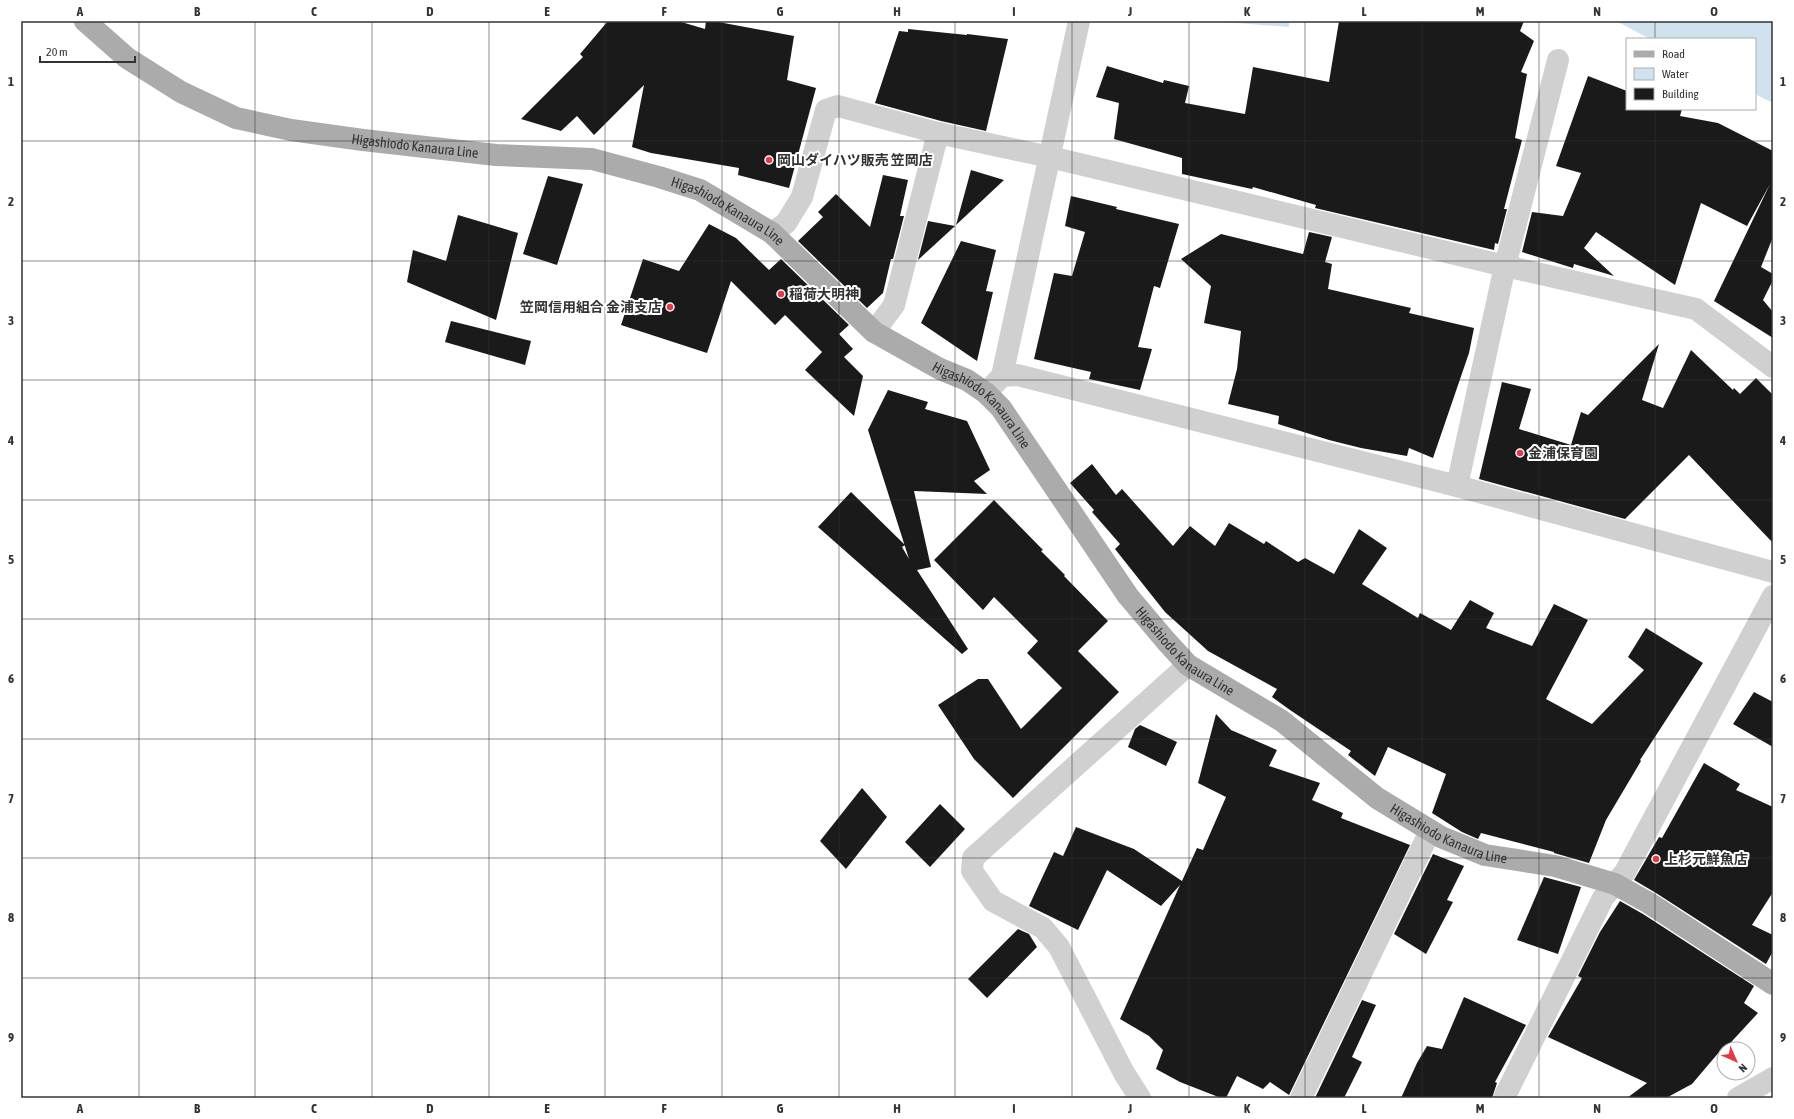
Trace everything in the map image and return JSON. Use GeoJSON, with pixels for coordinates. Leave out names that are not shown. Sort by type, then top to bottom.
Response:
{"type":"FeatureCollection","features":[{"type":"Feature","properties":{"kind":"main road","name":"Higashiodo Kanaura Line"},"geometry":{"type":"LineString","coordinates":[[85,21],[127,58],[181,92],[236,118],[290,130],[371,141],[496,155],[592,159],[659,176],[700,190],[772,233],[874,332],[940,369],[967,380],[986,393],[1001,408],[1128,596],[1188,665],[1282,721],[1377,798],[1441,837],[1485,855],[1555,866],[1615,884],[1649,903],[1773,984]]}},
{"type":"Feature","properties":{"kind":"street"},"geometry":{"type":"LineString","coordinates":[[986,393],[1002,376],[1079,21]]}},
{"type":"Feature","properties":{"kind":"street"},"geometry":{"type":"LineString","coordinates":[[1457,486],[1506,266],[1558,60]]}},
{"type":"Feature","properties":{"kind":"street"},"geometry":{"type":"LineString","coordinates":[[772,233],[786,223],[802,197],[826,110],[838,106],[938,133],[1050,157],[1506,266],[1696,309],[1773,367]]}},
{"type":"Feature","properties":{"kind":"street"},"geometry":{"type":"LineString","coordinates":[[874,332],[894,305],[938,133]]}},
{"type":"Feature","properties":{"kind":"street"},"geometry":{"type":"LineString","coordinates":[[1002,376],[1018,375],[1457,486],[1773,572]]}},
{"type":"Feature","properties":{"kind":"street"},"geometry":{"type":"LineString","coordinates":[[1504,1098],[1603,898],[1625,872],[1773,596]]}},
{"type":"Feature","properties":{"kind":"street"},"geometry":{"type":"LineString","coordinates":[[1140,1098],[1124,1073],[1059,947],[1043,928],[993,901],[972,872],[973,858],[1188,665]]}},
{"type":"Feature","properties":{"kind":"street"},"geometry":{"type":"LineString","coordinates":[[1301,1098],[1430,831]]}},
{"type":"Feature","properties":{"kind":"street"},"geometry":{"type":"LineString","coordinates":[[1738,1098],[1773,1078]]}},
{"type":"Feature","properties":{"kind":"water"},"geometry":{"type":"Polygon","coordinates":[[[1210,21],[1289,21],[1289,27],[1210,21]]]}},
{"type":"Feature","properties":{"kind":"water"},"geometry":{"type":"Polygon","coordinates":[[[1616,21],[1773,21],[1773,103],[1756,94],[1756,38],[1648,38],[1616,21]]]}},
{"type":"Feature","properties":{"kind":"building"},"geometry":{"type":"Polygon","coordinates":[[[608,21],[678,21],[705,29],[706,21],[713,21],[794,36],[787,80],[816,88],[789,188],[738,175],[739,168],[651,153],[632,147],[644,85],[594,135],[577,116],[561,131],[521,119],[583,57],[580,54],[608,21]]]}},
{"type":"Feature","properties":{"kind":"building"},"geometry":{"type":"Polygon","coordinates":[[[1339,21],[1524,21],[1520,31],[1534,41],[1521,72],[1527,74],[1515,138],[1522,140],[1504,209],[1507,209],[1498,244],[1495,243],[1494,250],[1315,208],[1316,205],[1253,187],[1252,189],[1182,174],[1182,158],[1114,139],[1119,103],[1096,97],[1107,66],[1163,83],[1164,80],[1189,86],[1185,103],[1245,114],[1253,67],[1329,82],[1339,21]]]}},
{"type":"Feature","properties":{"kind":"building"},"geometry":{"type":"Polygon","coordinates":[[[908,29],[1008,39],[986,131],[941,121],[875,103],[899,31],[908,32],[908,29]]]}},
{"type":"Feature","properties":{"kind":"building"},"geometry":{"type":"Polygon","coordinates":[[[1588,76],[1626,91],[1626,110],[1682,110],[1680,116],[1718,123],[1773,151],[1773,237],[1761,267],[1773,274],[1773,280],[1763,300],[1773,312],[1773,338],[1714,301],[1770,184],[1747,226],[1701,203],[1675,285],[1596,232],[1584,248],[1614,276],[1574,264],[1573,268],[1522,252],[1532,212],[1563,216],[1581,173],[1556,166],[1588,76]]]}},
{"type":"Feature","properties":{"kind":"building"},"geometry":{"type":"Polygon","coordinates":[[[971,170],[1004,180],[956,225],[971,170]]]}},
{"type":"Feature","properties":{"kind":"building"},"geometry":{"type":"Polygon","coordinates":[[[883,175],[908,180],[900,216],[904,216],[893,259],[891,259],[883,293],[867,308],[798,241],[823,217],[818,212],[836,194],[870,227],[883,175]]]}},
{"type":"Feature","properties":{"kind":"building"},"geometry":{"type":"Polygon","coordinates":[[[548,176],[583,184],[557,265],[523,254],[548,176]]]}},
{"type":"Feature","properties":{"kind":"building"},"geometry":{"type":"Polygon","coordinates":[[[1071,196],[1117,207],[1116,209],[1179,224],[1160,288],[1154,286],[1138,347],[1152,349],[1140,390],[1089,379],[1091,372],[1034,359],[1054,273],[1072,276],[1085,232],[1065,226],[1071,196]]]}},
{"type":"Feature","properties":{"kind":"building"},"geometry":{"type":"Polygon","coordinates":[[[458,215],[518,233],[496,320],[407,282],[413,250],[446,261],[458,215]]]}},
{"type":"Feature","properties":{"kind":"building"},"geometry":{"type":"Polygon","coordinates":[[[928,221],[955,226],[918,260],[928,221]]]}},
{"type":"Feature","properties":{"kind":"building"},"geometry":{"type":"Polygon","coordinates":[[[709,224],[736,238],[769,270],[781,259],[849,325],[839,334],[853,349],[844,357],[863,376],[854,416],[805,370],[822,352],[785,315],[775,325],[731,281],[707,353],[621,325],[643,259],[679,271],[709,224]]]}},
{"type":"Feature","properties":{"kind":"building"},"geometry":{"type":"Polygon","coordinates":[[[1309,232],[1332,237],[1325,262],[1332,264],[1328,289],[1411,308],[1409,313],[1474,328],[1469,353],[1433,458],[1409,448],[1407,456],[1361,448],[1329,440],[1278,424],[1279,416],[1228,404],[1237,369],[1241,331],[1204,323],[1211,286],[1181,259],[1221,234],[1303,254],[1309,232]]]}},
{"type":"Feature","properties":{"kind":"building"},"geometry":{"type":"Polygon","coordinates":[[[961,241],[996,250],[986,291],[993,292],[977,361],[921,323],[961,241]]]}},
{"type":"Feature","properties":{"kind":"building"},"geometry":{"type":"Polygon","coordinates":[[[451,321],[531,341],[525,365],[445,342],[451,321]]]}},
{"type":"Feature","properties":{"kind":"building"},"geometry":{"type":"Polygon","coordinates":[[[1659,344],[1642,400],[1663,408],[1691,350],[1733,390],[1734,388],[1740,394],[1756,378],[1773,395],[1773,543],[1689,455],[1625,519],[1479,479],[1502,382],[1531,389],[1519,429],[1571,445],[1581,412],[1588,415],[1659,344]]]}},
{"type":"Feature","properties":{"kind":"building"},"geometry":{"type":"Polygon","coordinates":[[[888,390],[928,402],[925,409],[967,421],[990,470],[974,481],[987,494],[914,491],[931,567],[917,570],[968,649],[962,654],[818,527],[851,492],[904,544],[868,430],[888,390]],[[905,545],[902,547],[909,559],[905,545]]]}},
{"type":"Feature","properties":{"kind":"building"},"geometry":{"type":"Polygon","coordinates":[[[1092,464],[1116,495],[1122,489],[1173,546],[1190,526],[1215,546],[1229,523],[1264,544],[1266,541],[1298,562],[1305,558],[1334,574],[1359,529],[1387,548],[1362,584],[1418,618],[1420,613],[1451,630],[1470,600],[1494,613],[1486,628],[1532,646],[1554,604],[1588,620],[1546,699],[1592,724],[1644,670],[1628,657],[1646,628],[1703,663],[1640,760],[1641,761],[1606,820],[1589,863],[1554,852],[1481,833],[1478,839],[1462,832],[1432,813],[1446,774],[1388,747],[1375,776],[1348,755],[1351,751],[1272,697],[1277,689],[1208,651],[1165,612],[1115,549],[1120,544],[1092,512],[1094,510],[1070,483],[1092,464]]]}},
{"type":"Feature","properties":{"kind":"building"},"geometry":{"type":"Polygon","coordinates":[[[994,500],[1043,550],[1041,551],[1108,621],[1078,651],[1119,692],[1013,798],[974,759],[938,705],[978,679],[988,679],[1021,729],[1062,688],[1027,653],[1038,641],[994,597],[983,610],[934,560],[994,500]]]}},
{"type":"Feature","properties":{"kind":"building"},"geometry":{"type":"Polygon","coordinates":[[[1754,692],[1773,702],[1773,747],[1733,724],[1754,692]]]}},
{"type":"Feature","properties":{"kind":"building"},"geometry":{"type":"Polygon","coordinates":[[[1216,714],[1231,730],[1277,750],[1269,766],[1320,783],[1312,800],[1343,813],[1341,818],[1410,845],[1289,1095],[1270,1082],[1263,1089],[1237,1076],[1226,1098],[1221,1098],[1180,1082],[1156,1069],[1163,1050],[1149,1036],[1120,1019],[1180,885],[1161,906],[1107,870],[1078,930],[1029,906],[1054,852],[1063,856],[1076,827],[1134,849],[1182,881],[1197,848],[1203,850],[1226,797],[1198,783],[1216,714]]]}},
{"type":"Feature","properties":{"kind":"building"},"geometry":{"type":"Polygon","coordinates":[[[1140,725],[1177,742],[1166,766],[1128,747],[1135,729],[1140,725]]]}},
{"type":"Feature","properties":{"kind":"building"},"geometry":{"type":"Polygon","coordinates":[[[1704,763],[1740,784],[1736,790],[1773,807],[1773,892],[1752,925],[1773,935],[1773,951],[1766,964],[1634,880],[1659,837],[1662,838],[1704,763]]]}},
{"type":"Feature","properties":{"kind":"building"},"geometry":{"type":"Polygon","coordinates":[[[862,788],[887,817],[846,869],[820,841],[862,788]]]}},
{"type":"Feature","properties":{"kind":"building"},"geometry":{"type":"Polygon","coordinates":[[[940,804],[965,829],[930,867],[905,842],[940,804]]]}},
{"type":"Feature","properties":{"kind":"building"},"geometry":{"type":"Polygon","coordinates":[[[1433,854],[1464,866],[1447,900],[1453,902],[1426,954],[1394,934],[1433,854]]]}},
{"type":"Feature","properties":{"kind":"building"},"geometry":{"type":"Polygon","coordinates":[[[1544,877],[1581,887],[1558,954],[1517,940],[1544,877]]]}},
{"type":"Feature","properties":{"kind":"building"},"geometry":{"type":"Polygon","coordinates":[[[1620,901],[1643,914],[1754,986],[1744,1003],[1758,1013],[1732,1041],[1716,1041],[1716,1056],[1692,1084],[1666,1098],[1627,1098],[1647,1083],[1548,1037],[1582,978],[1578,976],[1600,932],[1620,901]]]}},
{"type":"Feature","properties":{"kind":"building"},"geometry":{"type":"Polygon","coordinates":[[[1018,929],[1029,934],[1037,947],[987,998],[968,979],[1018,929]]]}},
{"type":"Feature","properties":{"kind":"building"},"geometry":{"type":"Polygon","coordinates":[[[1464,997],[1526,1025],[1495,1082],[1497,1083],[1492,1098],[1401,1098],[1417,1063],[1427,1046],[1442,1049],[1464,997]]]}},
{"type":"Feature","properties":{"kind":"building"},"geometry":{"type":"Polygon","coordinates":[[[1362,1000],[1376,1005],[1352,1057],[1362,1062],[1344,1098],[1315,1098],[1362,1000]]]}},
{"type":"Feature","properties":{"kind":"place","name":"岡山ダイハツ販売 笠岡店"},"geometry":{"type":"Point","coordinates":[769,160]}},
{"type":"Feature","properties":{"kind":"place","name":"稲荷大明神"},"geometry":{"type":"Point","coordinates":[781,294]}},
{"type":"Feature","properties":{"kind":"place","name":"笠岡信用組合 金浦支店"},"geometry":{"type":"Point","coordinates":[670,307]}},
{"type":"Feature","properties":{"kind":"place","name":"金浦保育園"},"geometry":{"type":"Point","coordinates":[1520,453]}},
{"type":"Feature","properties":{"kind":"place","name":"上杉元鮮魚店"},"geometry":{"type":"Point","coordinates":[1656,859]}}]}
